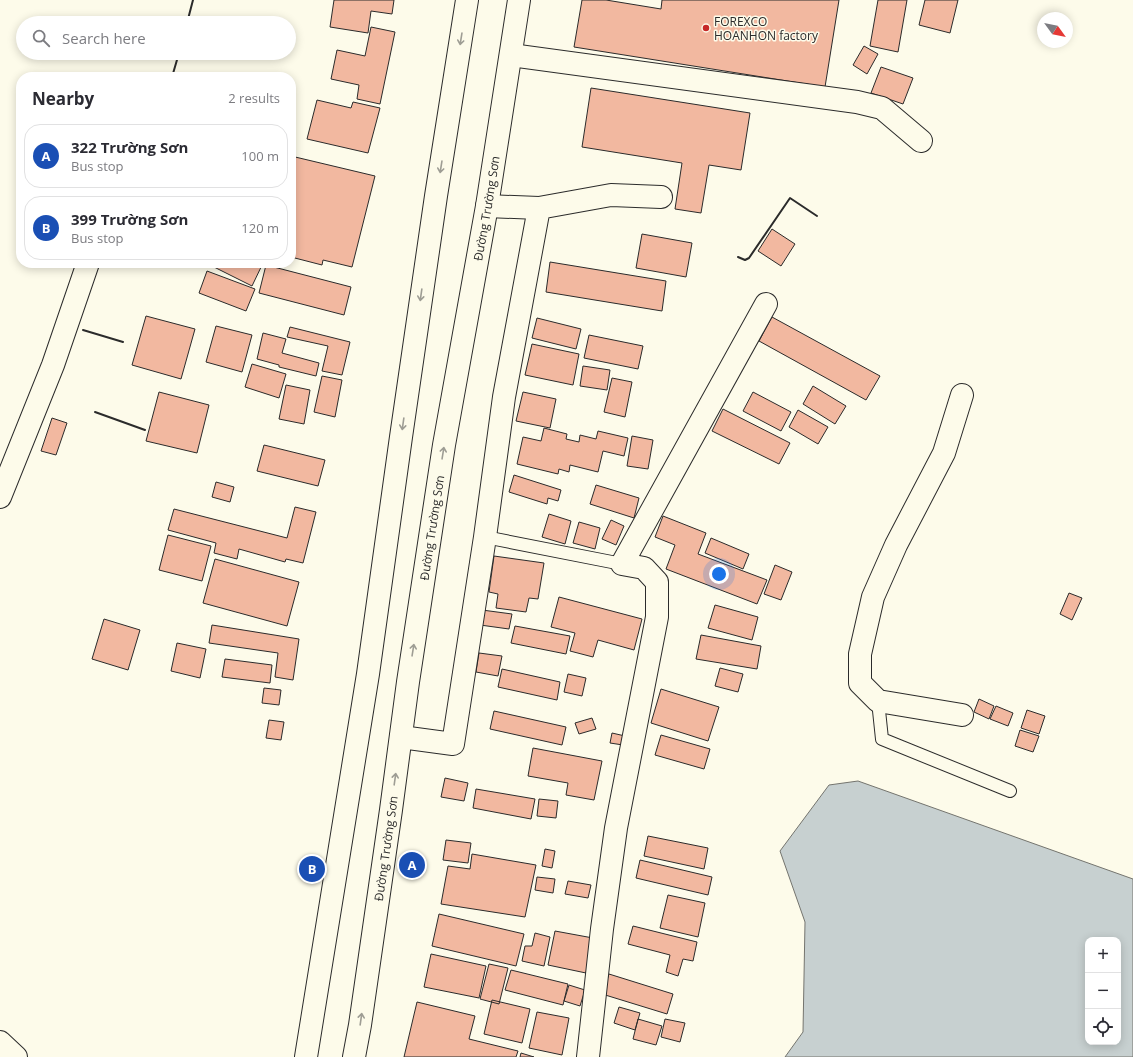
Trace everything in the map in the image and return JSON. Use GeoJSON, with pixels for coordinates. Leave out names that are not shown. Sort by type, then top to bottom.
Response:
{"type":"FeatureCollection","features":[{"type":"Feature","properties":{"kind":"main road"},"geometry":{"type":"LineString","coordinates":[[306,1057],[368,674],[435,204],[468,0]]}},
{"type":"Feature","properties":{"kind":"main road","name":"Đường Trường Sơn"},"geometry":{"type":"LineString","coordinates":[[354,1057],[360,1025],[400,737],[443,453],[487,206],[519,0]]}},
{"type":"Feature","properties":{"kind":"main road"},"geometry":{"type":"LineString","coordinates":[[511,55],[857,102],[882,108],[921,141]]}},
{"type":"Feature","properties":{"kind":"main road"},"geometry":{"type":"LineString","coordinates":[[487,206],[539,208],[611,195],[661,197]]}},
{"type":"Feature","properties":{"kind":"main road"},"geometry":{"type":"LineString","coordinates":[[400,737],[453,744],[485,537],[504,397],[539,208]]}},
{"type":"Feature","properties":{"kind":"main road"},"geometry":{"type":"LineString","coordinates":[[0,497],[53,365],[86,268]]}},
{"type":"Feature","properties":{"kind":"main road"},"geometry":{"type":"LineString","coordinates":[[588,1057],[602,929],[616,828],[657,617],[657,582],[644,568],[622,564],[766,304]]}},
{"type":"Feature","properties":{"kind":"main road"},"geometry":{"type":"LineString","coordinates":[[962,395],[944,453],[896,545],[873,597],[860,654],[860,683],[878,702],[962,716]]}},
{"type":"Feature","properties":{"kind":"main road"},"geometry":{"type":"LineString","coordinates":[[0,1042],[16,1057]]}},
{"type":"Feature","properties":{"kind":"lane"},"geometry":{"type":"LineString","coordinates":[[485,537],[622,564]]}},
{"type":"Feature","properties":{"kind":"lane"},"geometry":{"type":"LineString","coordinates":[[878,702],[882,739],[1010,791]]}},
{"type":"Feature","properties":{"kind":"shaded area"},"geometry":{"type":"Polygon","coordinates":[[[858,781],[1133,879],[1133,1057],[785,1057],[803,1032],[805,922],[780,851],[829,785],[858,781]]]}},
{"type":"Feature","properties":{"kind":"building"},"geometry":{"type":"Polygon","coordinates":[[[334,0],[394,0],[392,14],[371,11],[368,33],[330,27],[334,0]]]}},
{"type":"Feature","properties":{"kind":"building","name":"FOREXCO HOANHON factory"},"geometry":{"type":"Polygon","coordinates":[[[582,0],[606,0],[661,9],[662,0],[839,0],[825,87],[574,47],[582,0]]]}},
{"type":"Feature","properties":{"kind":"building"},"geometry":{"type":"Polygon","coordinates":[[[878,0],[907,0],[898,52],[870,46],[878,0]]]}},
{"type":"Feature","properties":{"kind":"building"},"geometry":{"type":"Polygon","coordinates":[[[925,0],[958,0],[950,33],[919,25],[925,0]]]}},
{"type":"Feature","properties":{"kind":"building"},"geometry":{"type":"Polygon","coordinates":[[[371,27],[395,32],[380,104],[357,99],[359,85],[331,79],[337,50],[365,56],[371,27]]]}},
{"type":"Feature","properties":{"kind":"building"},"geometry":{"type":"Polygon","coordinates":[[[864,46],[878,54],[867,74],[853,65],[864,46]]]}},
{"type":"Feature","properties":{"kind":"building"},"geometry":{"type":"Polygon","coordinates":[[[881,67],[913,78],[903,104],[871,93],[881,67]]]}},
{"type":"Feature","properties":{"kind":"building"},"geometry":{"type":"Polygon","coordinates":[[[591,88],[750,113],[741,170],[709,165],[701,213],[675,209],[682,163],[582,147],[591,88]]]}},
{"type":"Feature","properties":{"kind":"building"},"geometry":{"type":"Polygon","coordinates":[[[317,100],[351,108],[353,102],[380,108],[368,153],[307,139],[317,100]]]}},
{"type":"Feature","properties":{"kind":"building"},"geometry":{"type":"Polygon","coordinates":[[[296,157],[375,176],[352,267],[323,260],[322,265],[296,258],[296,157]]]}},
{"type":"Feature","properties":{"kind":"building"},"geometry":{"type":"Polygon","coordinates":[[[772,229],[795,244],[781,266],[758,251],[772,229]]]}},
{"type":"Feature","properties":{"kind":"building"},"geometry":{"type":"Polygon","coordinates":[[[642,234],[692,243],[686,277],[636,268],[642,234]]]}},
{"type":"Feature","properties":{"kind":"building"},"geometry":{"type":"Polygon","coordinates":[[[550,262],[666,281],[662,311],[546,292],[550,262]]]}},
{"type":"Feature","properties":{"kind":"building"},"geometry":{"type":"Polygon","coordinates":[[[216,268],[261,268],[252,286],[216,268]]]}},
{"type":"Feature","properties":{"kind":"building"},"geometry":{"type":"Polygon","coordinates":[[[265,268],[278,268],[351,287],[344,315],[259,293],[265,268]]]}},
{"type":"Feature","properties":{"kind":"building"},"geometry":{"type":"Polygon","coordinates":[[[207,271],[255,289],[246,311],[199,293],[207,271]]]}},
{"type":"Feature","properties":{"kind":"building"},"geometry":{"type":"Polygon","coordinates":[[[146,316],[195,329],[181,379],[132,365],[146,316]]]}},
{"type":"Feature","properties":{"kind":"building"},"geometry":{"type":"Polygon","coordinates":[[[772,317],[880,376],[866,400],[759,341],[772,317]]]}},
{"type":"Feature","properties":{"kind":"building"},"geometry":{"type":"Polygon","coordinates":[[[537,318],[581,329],[576,349],[532,338],[537,318]]]}},
{"type":"Feature","properties":{"kind":"building"},"geometry":{"type":"Polygon","coordinates":[[[216,326],[252,335],[242,372],[206,362],[216,326]]]}},
{"type":"Feature","properties":{"kind":"building"},"geometry":{"type":"Polygon","coordinates":[[[290,327],[350,342],[342,375],[322,371],[328,346],[287,337],[290,327]]]}},
{"type":"Feature","properties":{"kind":"building"},"geometry":{"type":"Polygon","coordinates":[[[263,333],[286,339],[282,353],[319,363],[316,376],[279,367],[279,365],[257,359],[263,333]]]}},
{"type":"Feature","properties":{"kind":"building"},"geometry":{"type":"Polygon","coordinates":[[[589,335],[643,346],[638,369],[584,358],[589,335]]]}},
{"type":"Feature","properties":{"kind":"building"},"geometry":{"type":"Polygon","coordinates":[[[532,344],[579,354],[573,385],[525,375],[532,344]]]}},
{"type":"Feature","properties":{"kind":"building"},"geometry":{"type":"Polygon","coordinates":[[[252,364],[286,374],[279,398],[245,387],[252,364]]]}},
{"type":"Feature","properties":{"kind":"building"},"geometry":{"type":"Polygon","coordinates":[[[583,366],[610,370],[607,390],[580,386],[583,366]]]}},
{"type":"Feature","properties":{"kind":"building"},"geometry":{"type":"Polygon","coordinates":[[[322,376],[342,380],[335,417],[314,412],[322,376]]]}},
{"type":"Feature","properties":{"kind":"building"},"geometry":{"type":"Polygon","coordinates":[[[612,378],[632,382],[625,417],[604,412],[612,378]]]}},
{"type":"Feature","properties":{"kind":"building"},"geometry":{"type":"Polygon","coordinates":[[[286,385],[310,390],[304,424],[279,419],[286,385]]]}},
{"type":"Feature","properties":{"kind":"building"},"geometry":{"type":"Polygon","coordinates":[[[813,386],[846,406],[835,424],[803,404],[813,386]]]}},
{"type":"Feature","properties":{"kind":"building"},"geometry":{"type":"Polygon","coordinates":[[[159,392],[209,405],[197,453],[146,441],[159,392]]]}},
{"type":"Feature","properties":{"kind":"building"},"geometry":{"type":"Polygon","coordinates":[[[523,392],[556,399],[550,428],[516,421],[523,392]]]}},
{"type":"Feature","properties":{"kind":"building"},"geometry":{"type":"Polygon","coordinates":[[[753,392],[791,412],[781,431],[743,411],[753,392]]]}},
{"type":"Feature","properties":{"kind":"building"},"geometry":{"type":"Polygon","coordinates":[[[723,409],[790,443],[779,464],[712,431],[723,409]]]}},
{"type":"Feature","properties":{"kind":"building"},"geometry":{"type":"Polygon","coordinates":[[[798,410],[828,427],[818,444],[789,427],[798,410]]]}},
{"type":"Feature","properties":{"kind":"building"},"geometry":{"type":"Polygon","coordinates":[[[52,418],[67,423],[56,455],[41,451],[52,418]]]}},
{"type":"Feature","properties":{"kind":"building"},"geometry":{"type":"Polygon","coordinates":[[[544,428],[567,434],[566,439],[579,442],[580,435],[596,439],[598,431],[628,438],[624,456],[603,451],[598,472],[570,465],[569,472],[559,469],[558,474],[517,464],[523,437],[541,441],[544,428]]]}},
{"type":"Feature","properties":{"kind":"building"},"geometry":{"type":"Polygon","coordinates":[[[632,436],[653,440],[648,469],[627,466],[632,436]]]}},
{"type":"Feature","properties":{"kind":"building"},"geometry":{"type":"Polygon","coordinates":[[[264,445],[325,460],[318,486],[257,471],[264,445]]]}},
{"type":"Feature","properties":{"kind":"building"},"geometry":{"type":"Polygon","coordinates":[[[514,475],[561,490],[558,501],[548,498],[547,504],[509,492],[514,475]]]}},
{"type":"Feature","properties":{"kind":"building"},"geometry":{"type":"Polygon","coordinates":[[[216,482],[234,487],[230,502],[212,497],[216,482]]]}},
{"type":"Feature","properties":{"kind":"building"},"geometry":{"type":"Polygon","coordinates":[[[596,485],[639,498],[634,518],[590,504],[596,485]]]}},
{"type":"Feature","properties":{"kind":"building"},"geometry":{"type":"Polygon","coordinates":[[[295,507],[316,512],[303,563],[286,559],[285,562],[239,549],[237,559],[214,553],[216,543],[168,530],[174,509],[287,538],[295,507]]]}},
{"type":"Feature","properties":{"kind":"building"},"geometry":{"type":"Polygon","coordinates":[[[549,514],[571,521],[565,544],[542,537],[549,514]]]}},
{"type":"Feature","properties":{"kind":"building"},"geometry":{"type":"Polygon","coordinates":[[[663,516],[706,533],[698,554],[767,580],[757,604],[666,569],[675,545],[655,537],[663,516]]]}},
{"type":"Feature","properties":{"kind":"building"},"geometry":{"type":"Polygon","coordinates":[[[611,520],[624,526],[616,545],[602,539],[611,520]]]}},
{"type":"Feature","properties":{"kind":"building"},"geometry":{"type":"Polygon","coordinates":[[[579,522],[600,528],[595,549],[573,543],[579,522]]]}},
{"type":"Feature","properties":{"kind":"building"},"geometry":{"type":"Polygon","coordinates":[[[168,535],[211,546],[202,581],[159,570],[168,535]]]}},
{"type":"Feature","properties":{"kind":"building"},"geometry":{"type":"Polygon","coordinates":[[[711,538],[749,554],[743,569],[705,553],[711,538]]]}},
{"type":"Feature","properties":{"kind":"building"},"geometry":{"type":"Polygon","coordinates":[[[494,556],[544,563],[538,599],[529,598],[526,612],[496,608],[498,594],[489,592],[494,556]]]}},
{"type":"Feature","properties":{"kind":"building"},"geometry":{"type":"Polygon","coordinates":[[[215,559],[299,582],[287,626],[203,603],[215,559]]]}},
{"type":"Feature","properties":{"kind":"building"},"geometry":{"type":"Polygon","coordinates":[[[775,565],[792,572],[781,600],[764,594],[775,565]]]}},
{"type":"Feature","properties":{"kind":"building"},"geometry":{"type":"Polygon","coordinates":[[[1069,593],[1082,598],[1072,620],[1060,614],[1069,593]]]}},
{"type":"Feature","properties":{"kind":"building"},"geometry":{"type":"Polygon","coordinates":[[[559,597],[642,619],[634,650],[598,640],[593,657],[570,651],[575,633],[551,627],[559,597]]]}},
{"type":"Feature","properties":{"kind":"building"},"geometry":{"type":"Polygon","coordinates":[[[715,605],[758,617],[752,640],[708,628],[715,605]]]}},
{"type":"Feature","properties":{"kind":"building"},"geometry":{"type":"Polygon","coordinates":[[[482,610],[512,614],[509,629],[480,625],[482,610]]]}},
{"type":"Feature","properties":{"kind":"building"},"geometry":{"type":"Polygon","coordinates":[[[104,619],[140,630],[128,670],[92,659],[104,619]]]}},
{"type":"Feature","properties":{"kind":"building"},"geometry":{"type":"Polygon","coordinates":[[[212,625],[299,639],[293,680],[275,677],[278,653],[209,643],[212,625]]]}},
{"type":"Feature","properties":{"kind":"building"},"geometry":{"type":"Polygon","coordinates":[[[515,626],[570,636],[566,654],[511,643],[515,626]]]}},
{"type":"Feature","properties":{"kind":"building"},"geometry":{"type":"Polygon","coordinates":[[[701,635],[761,646],[757,669],[696,659],[701,635]]]}},
{"type":"Feature","properties":{"kind":"building"},"geometry":{"type":"Polygon","coordinates":[[[177,643],[206,649],[200,678],[171,671],[177,643]]]}},
{"type":"Feature","properties":{"kind":"building"},"geometry":{"type":"Polygon","coordinates":[[[479,653],[502,656],[498,676],[476,672],[479,653]]]}},
{"type":"Feature","properties":{"kind":"building"},"geometry":{"type":"Polygon","coordinates":[[[225,659],[272,665],[270,683],[222,677],[225,659]]]}},
{"type":"Feature","properties":{"kind":"building"},"geometry":{"type":"Polygon","coordinates":[[[720,668],[743,674],[738,692],[715,686],[720,668]]]}},
{"type":"Feature","properties":{"kind":"building"},"geometry":{"type":"Polygon","coordinates":[[[502,669],[560,682],[557,700],[498,687],[502,669]]]}},
{"type":"Feature","properties":{"kind":"building"},"geometry":{"type":"Polygon","coordinates":[[[568,674],[586,678],[582,696],[564,692],[568,674]]]}},
{"type":"Feature","properties":{"kind":"building"},"geometry":{"type":"Polygon","coordinates":[[[264,688],[281,690],[279,705],[262,703],[264,688]]]}},
{"type":"Feature","properties":{"kind":"building"},"geometry":{"type":"Polygon","coordinates":[[[661,689],[719,707],[708,741],[651,723],[661,689]]]}},
{"type":"Feature","properties":{"kind":"building"},"geometry":{"type":"Polygon","coordinates":[[[979,699],[994,706],[989,719],[974,712],[979,699]]]}},
{"type":"Feature","properties":{"kind":"building"},"geometry":{"type":"Polygon","coordinates":[[[996,706],[1013,713],[1008,726],[990,719],[996,706]]]}},
{"type":"Feature","properties":{"kind":"building"},"geometry":{"type":"Polygon","coordinates":[[[1027,710],[1045,716],[1039,734],[1021,728],[1027,710]]]}},
{"type":"Feature","properties":{"kind":"building"},"geometry":{"type":"Polygon","coordinates":[[[494,711],[566,727],[562,745],[490,729],[494,711]]]}},
{"type":"Feature","properties":{"kind":"building"},"geometry":{"type":"Polygon","coordinates":[[[592,718],[596,729],[579,734],[575,723],[592,718]]]}},
{"type":"Feature","properties":{"kind":"building"},"geometry":{"type":"Polygon","coordinates":[[[269,720],[284,722],[281,740],[266,738],[269,720]]]}},
{"type":"Feature","properties":{"kind":"building"},"geometry":{"type":"Polygon","coordinates":[[[1020,730],[1039,736],[1033,752],[1015,746],[1020,730]]]}},
{"type":"Feature","properties":{"kind":"building"},"geometry":{"type":"Polygon","coordinates":[[[612,733],[625,736],[623,745],[610,743],[612,733]]]}},
{"type":"Feature","properties":{"kind":"building"},"geometry":{"type":"Polygon","coordinates":[[[661,735],[710,749],[704,769],[655,755],[661,735]]]}},
{"type":"Feature","properties":{"kind":"building"},"geometry":{"type":"Polygon","coordinates":[[[533,748],[602,761],[594,800],[566,795],[568,783],[528,776],[533,748]]]}},
{"type":"Feature","properties":{"kind":"building"},"geometry":{"type":"Polygon","coordinates":[[[445,778],[468,783],[464,801],[441,797],[445,778]]]}},
{"type":"Feature","properties":{"kind":"building"},"geometry":{"type":"Polygon","coordinates":[[[476,789],[535,799],[531,819],[473,808],[476,789]]]}},
{"type":"Feature","properties":{"kind":"building"},"geometry":{"type":"Polygon","coordinates":[[[539,799],[558,801],[556,818],[537,816],[539,799]]]}},
{"type":"Feature","properties":{"kind":"building"},"geometry":{"type":"Polygon","coordinates":[[[648,836],[708,848],[704,869],[644,856],[648,836]]]}},
{"type":"Feature","properties":{"kind":"building"},"geometry":{"type":"Polygon","coordinates":[[[446,840],[471,843],[468,863],[443,860],[446,840]]]}},
{"type":"Feature","properties":{"kind":"building"},"geometry":{"type":"Polygon","coordinates":[[[545,849],[555,851],[552,868],[542,866],[545,849]]]}},
{"type":"Feature","properties":{"kind":"building"},"geometry":{"type":"Polygon","coordinates":[[[472,854],[536,865],[525,917],[441,904],[448,866],[470,869],[472,854]]]}},
{"type":"Feature","properties":{"kind":"building"},"geometry":{"type":"Polygon","coordinates":[[[640,860],[712,877],[708,895],[636,878],[640,860]]]}},
{"type":"Feature","properties":{"kind":"building"},"geometry":{"type":"Polygon","coordinates":[[[537,877],[555,879],[553,893],[535,890],[537,877]]]}},
{"type":"Feature","properties":{"kind":"building"},"geometry":{"type":"Polygon","coordinates":[[[568,881],[591,885],[588,898],[565,894],[568,881]]]}},
{"type":"Feature","properties":{"kind":"building"},"geometry":{"type":"Polygon","coordinates":[[[668,895],[705,903],[698,937],[660,928],[668,895]]]}},
{"type":"Feature","properties":{"kind":"building"},"geometry":{"type":"Polygon","coordinates":[[[439,914],[524,934],[516,966],[432,946],[439,914]]]}},
{"type":"Feature","properties":{"kind":"building"},"geometry":{"type":"Polygon","coordinates":[[[633,926],[697,942],[693,961],[683,959],[678,976],[666,972],[670,955],[628,944],[633,926]]]}},
{"type":"Feature","properties":{"kind":"building"},"geometry":{"type":"Polygon","coordinates":[[[555,931],[593,938],[586,973],[548,965],[555,931]]]}},
{"type":"Feature","properties":{"kind":"building"},"geometry":{"type":"Polygon","coordinates":[[[535,933],[550,937],[544,966],[522,961],[525,946],[532,946],[535,933]]]}},
{"type":"Feature","properties":{"kind":"building"},"geometry":{"type":"Polygon","coordinates":[[[431,954],[486,966],[479,998],[424,987],[431,954]]]}},
{"type":"Feature","properties":{"kind":"building"},"geometry":{"type":"Polygon","coordinates":[[[489,964],[508,968],[499,1004],[480,999],[489,964]]]}},
{"type":"Feature","properties":{"kind":"building"},"geometry":{"type":"Polygon","coordinates":[[[511,970],[568,984],[563,1005],[505,990],[511,970]]]}},
{"type":"Feature","properties":{"kind":"building"},"geometry":{"type":"Polygon","coordinates":[[[609,974],[673,994],[667,1014],[602,994],[609,974]]]}},
{"type":"Feature","properties":{"kind":"building"},"geometry":{"type":"Polygon","coordinates":[[[569,985],[585,990],[580,1006],[564,1001],[569,985]]]}},
{"type":"Feature","properties":{"kind":"building"},"geometry":{"type":"Polygon","coordinates":[[[492,1000],[530,1009],[522,1043],[484,1034],[492,1000]]]}},
{"type":"Feature","properties":{"kind":"building"},"geometry":{"type":"Polygon","coordinates":[[[417,1002],[475,1016],[469,1039],[518,1051],[516,1057],[404,1057],[417,1002]]]}},
{"type":"Feature","properties":{"kind":"building"},"geometry":{"type":"Polygon","coordinates":[[[619,1007],[640,1013],[635,1030],[614,1023],[619,1007]]]}},
{"type":"Feature","properties":{"kind":"building"},"geometry":{"type":"Polygon","coordinates":[[[537,1012],[569,1018],[562,1055],[529,1048],[537,1012]]]}},
{"type":"Feature","properties":{"kind":"building"},"geometry":{"type":"Polygon","coordinates":[[[638,1019],[662,1026],[656,1045],[633,1039],[638,1019]]]}},
{"type":"Feature","properties":{"kind":"building"},"geometry":{"type":"Polygon","coordinates":[[[665,1019],[685,1023],[680,1042],[661,1037],[665,1019]]]}},
{"type":"Feature","properties":{"kind":"building"},"geometry":{"type":"Polygon","coordinates":[[[521,1053],[534,1057],[520,1057],[521,1053]]]}},
{"type":"Feature","properties":{"kind":"wall"},"geometry":{"type":"LineString","coordinates":[[189,16],[193,0]]}},
{"type":"Feature","properties":{"kind":"wall"},"geometry":{"type":"LineString","coordinates":[[173,72],[177,60]]}},
{"type":"Feature","properties":{"kind":"wall"},"geometry":{"type":"LineString","coordinates":[[738,257],[745,260],[749,258],[790,198],[817,216]]}},
{"type":"Feature","properties":{"kind":"wall"},"geometry":{"type":"LineString","coordinates":[[83,330],[123,342]]}},
{"type":"Feature","properties":{"kind":"wall"},"geometry":{"type":"LineString","coordinates":[[95,412],[145,430]]}},
{"type":"Feature","properties":{"kind":"place","name":"FOREXCO HOANHON factory"},"geometry":{"type":"Point","coordinates":[706,28]}},
{"type":"Feature","properties":{"kind":"place","name":"322 Trường Sơn"},"geometry":{"type":"Point","coordinates":[412,865]}},
{"type":"Feature","properties":{"kind":"place","name":"399 Trường Sơn"},"geometry":{"type":"Point","coordinates":[312,869]}}]}
